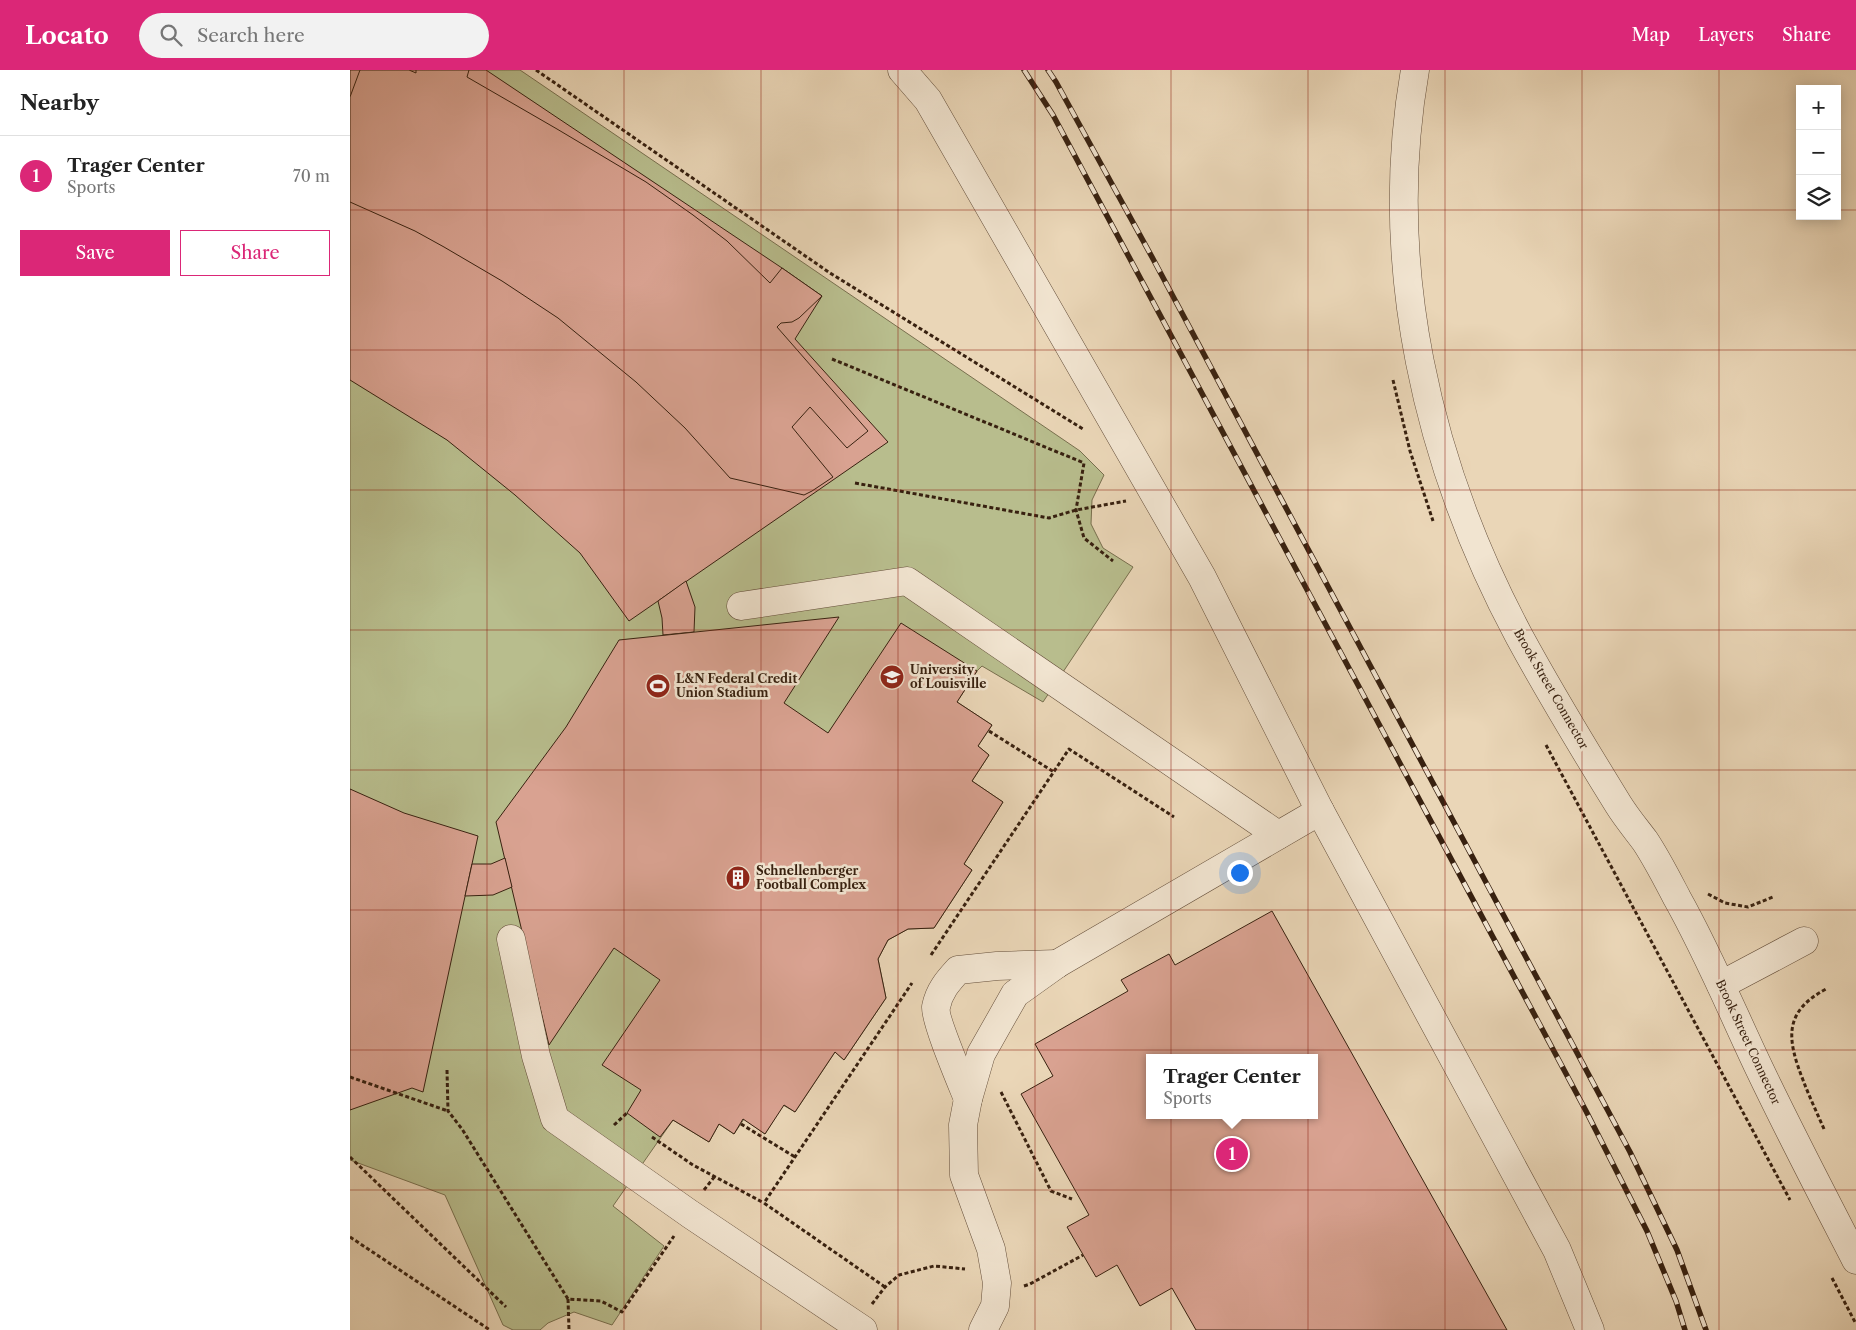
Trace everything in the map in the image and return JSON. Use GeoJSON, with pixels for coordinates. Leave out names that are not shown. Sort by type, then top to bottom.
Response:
{"type":"FeatureCollection","features":[{"type":"Feature","properties":{"kind":"street"},"geometry":{"type":"LineString","coordinates":[[902,70],[928,100],[1202,577],[1320,812],[1557,1250],[1590,1330]]}},
{"type":"Feature","properties":{"kind":"street","name":"Brook Street Connector"},"geometry":{"type":"LineString","coordinates":[[1415,70],[1406,143],[1404,200],[1408,292],[1419,360],[1433,423],[1451,484],[1477,549],[1519,635],[1603,779],[1646,843],[1679,900],[1721,985],[1760,1071],[1856,1260]]}},
{"type":"Feature","properties":{"kind":"street"},"geometry":{"type":"LineString","coordinates":[[740,606],[907,581],[1278,835]]}},
{"type":"Feature","properties":{"kind":"street"},"geometry":{"type":"LineString","coordinates":[[983,1330],[995,1306],[996,1284],[991,1250],[964,1175],[963,1125],[968,1099],[981,1054],[1015,994],[1057,964],[1320,812]]}},
{"type":"Feature","properties":{"kind":"street"},"geometry":{"type":"LineString","coordinates":[[511,938],[536,1056],[555,1119],[690,1214],[863,1330]]}},
{"type":"Feature","properties":{"kind":"street"},"geometry":{"type":"LineString","coordinates":[[1721,985],[1804,941]]}},
{"type":"Feature","properties":{"kind":"street"},"geometry":{"type":"LineString","coordinates":[[968,1099],[935,1008],[942,987],[958,970],[998,966],[1057,964]]}},
{"type":"Feature","properties":{"kind":"path"},"geometry":{"type":"LineString","coordinates":[[536,70],[830,273],[1087,432]]}},
{"type":"Feature","properties":{"kind":"path"},"geometry":{"type":"LineString","coordinates":[[832,358],[1084,463],[1076,510],[1084,538],[1113,561]]}},
{"type":"Feature","properties":{"kind":"path"},"geometry":{"type":"LineString","coordinates":[[855,483],[1049,518],[1076,510],[1130,500]]}},
{"type":"Feature","properties":{"kind":"path"},"geometry":{"type":"LineString","coordinates":[[988,731],[1054,772]]}},
{"type":"Feature","properties":{"kind":"path"},"geometry":{"type":"LineString","coordinates":[[1543,740],[1793,1206]]}},
{"type":"Feature","properties":{"kind":"path"},"geometry":{"type":"LineString","coordinates":[[1707,894],[1725,903],[1748,907],[1773,897]]}},
{"type":"Feature","properties":{"kind":"path"},"geometry":{"type":"LineString","coordinates":[[932,952],[942,951]]}},
{"type":"Feature","properties":{"kind":"path"},"geometry":{"type":"LineString","coordinates":[[1826,989],[1814,996],[1796,1015],[1791,1043],[1796,1064],[1827,1138]]}},
{"type":"Feature","properties":{"kind":"path"},"geometry":{"type":"LineString","coordinates":[[981,1054],[1051,1191],[1072,1199]]}},
{"type":"Feature","properties":{"kind":"path"},"geometry":{"type":"LineString","coordinates":[[447,1070],[448,1112]]}},
{"type":"Feature","properties":{"kind":"path"},"geometry":{"type":"LineString","coordinates":[[350,1077],[448,1112],[462,1129],[568,1299],[569,1330]]}},
{"type":"Feature","properties":{"kind":"path"},"geometry":{"type":"LineString","coordinates":[[608,1130],[626,1113]]}},
{"type":"Feature","properties":{"kind":"path"},"geometry":{"type":"LineString","coordinates":[[741,1124],[795,1157]]}},
{"type":"Feature","properties":{"kind":"path"},"geometry":{"type":"LineString","coordinates":[[652,1137],[694,1165],[764,1203]]}},
{"type":"Feature","properties":{"kind":"path"},"geometry":{"type":"LineString","coordinates":[[350,1157],[506,1307]]}},
{"type":"Feature","properties":{"kind":"path"},"geometry":{"type":"LineString","coordinates":[[568,1299],[601,1301],[622,1312],[677,1232]]}},
{"type":"Feature","properties":{"kind":"path"},"geometry":{"type":"LineString","coordinates":[[350,1237],[490,1330]]}},
{"type":"Feature","properties":{"kind":"path"},"geometry":{"type":"LineString","coordinates":[[1829,1273],[1856,1324]]}},
{"type":"Feature","properties":{"kind":"green space","name":"L&N Federal Credit Union Stadium"},"geometry":{"type":"Polygon","coordinates":[[[350,70],[520,70],[1080,451],[1104,475],[1092,500],[1091,524],[1103,548],[1133,567],[1043,702],[982,666],[977,671],[957,702],[992,725],[978,746],[989,755],[972,781],[1003,802],[964,864],[972,870],[934,928],[908,929],[888,940],[878,959],[886,998],[844,1060],[835,1052],[795,1112],[783,1105],[765,1134],[744,1119],[734,1134],[719,1124],[709,1142],[673,1120],[613,1206],[664,1246],[612,1325],[574,1312],[548,1323],[540,1330],[513,1330],[503,1325],[445,1195],[350,1160],[350,70]]]}},
{"type":"Feature","properties":{"kind":"building"},"geometry":{"type":"Polygon","coordinates":[[[350,70],[486,70],[782,268],[822,296],[795,339],[888,442],[629,621],[580,553],[515,495],[447,440],[350,380],[350,70]]]}},
{"type":"Feature","properties":{"kind":"building"},"geometry":{"type":"Polygon","coordinates":[[[360,70],[409,70],[416,73],[416,70],[469,70],[467,77],[646,182],[693,215],[727,241],[770,283],[782,268],[822,296],[799,318],[792,322],[781,323],[777,327],[868,431],[847,448],[810,407],[792,427],[833,477],[804,495],[730,478],[685,428],[636,382],[558,318],[502,281],[444,247],[415,231],[350,202],[350,97],[360,70]]]}},
{"type":"Feature","properties":{"kind":"building"},"geometry":{"type":"Polygon","coordinates":[[[686,581],[695,607],[694,632],[663,635],[658,601],[686,581]]]}},
{"type":"Feature","properties":{"kind":"building","name":"Schnellenberger Football Complex"},"geometry":{"type":"Polygon","coordinates":[[[839,617],[784,703],[828,733],[901,623],[977,671],[957,702],[992,725],[978,746],[989,755],[972,781],[1003,802],[964,864],[972,870],[934,928],[908,929],[888,940],[878,959],[886,998],[844,1060],[835,1052],[795,1112],[784,1105],[765,1134],[743,1119],[734,1134],[719,1124],[709,1142],[673,1120],[660,1137],[627,1113],[641,1090],[602,1065],[660,980],[614,948],[549,1045],[496,822],[566,727],[619,640],[839,617]]]}},
{"type":"Feature","properties":{"kind":"building"},"geometry":{"type":"Polygon","coordinates":[[[350,789],[404,813],[478,836],[423,1092],[412,1088],[350,1110],[350,789]]]}},
{"type":"Feature","properties":{"kind":"building"},"geometry":{"type":"Polygon","coordinates":[[[505,858],[512,887],[493,895],[465,896],[472,864],[491,864],[505,858]]]}},
{"type":"Feature","properties":{"kind":"building"},"geometry":{"type":"Polygon","coordinates":[[[1272,911],[1507,1330],[1196,1330],[1172,1288],[1140,1306],[1117,1265],[1096,1277],[1067,1227],[1089,1215],[1021,1094],[1053,1076],[1035,1044],[1128,991],[1121,980],[1169,954],[1175,965],[1272,911]]]}},
{"type":"Feature","properties":{"kind":"railway"},"geometry":{"type":"LineString","coordinates":[[1024,70],[1053,115],[1586,1111],[1647,1231],[1676,1301],[1685,1330]]}},
{"type":"Feature","properties":{"kind":"railway"},"geometry":{"type":"LineString","coordinates":[[1048,70],[1152,257],[1630,1152],[1677,1250],[1706,1330]]}},
{"type":"Feature","properties":{"kind":"place","name":"University of Louisville"},"geometry":{"type":"Point","coordinates":[892,677]}},
{"type":"Feature","properties":{"kind":"place","name":"L&N Federal Credit Union Stadium"},"geometry":{"type":"Point","coordinates":[658,686]}},
{"type":"Feature","properties":{"kind":"place","name":"Schnellenberger Football Complex"},"geometry":{"type":"Point","coordinates":[738,878]}},
{"type":"Feature","properties":{"kind":"place","name":"Trager Center"},"geometry":{"type":"Point","coordinates":[1232,1154]}}]}
